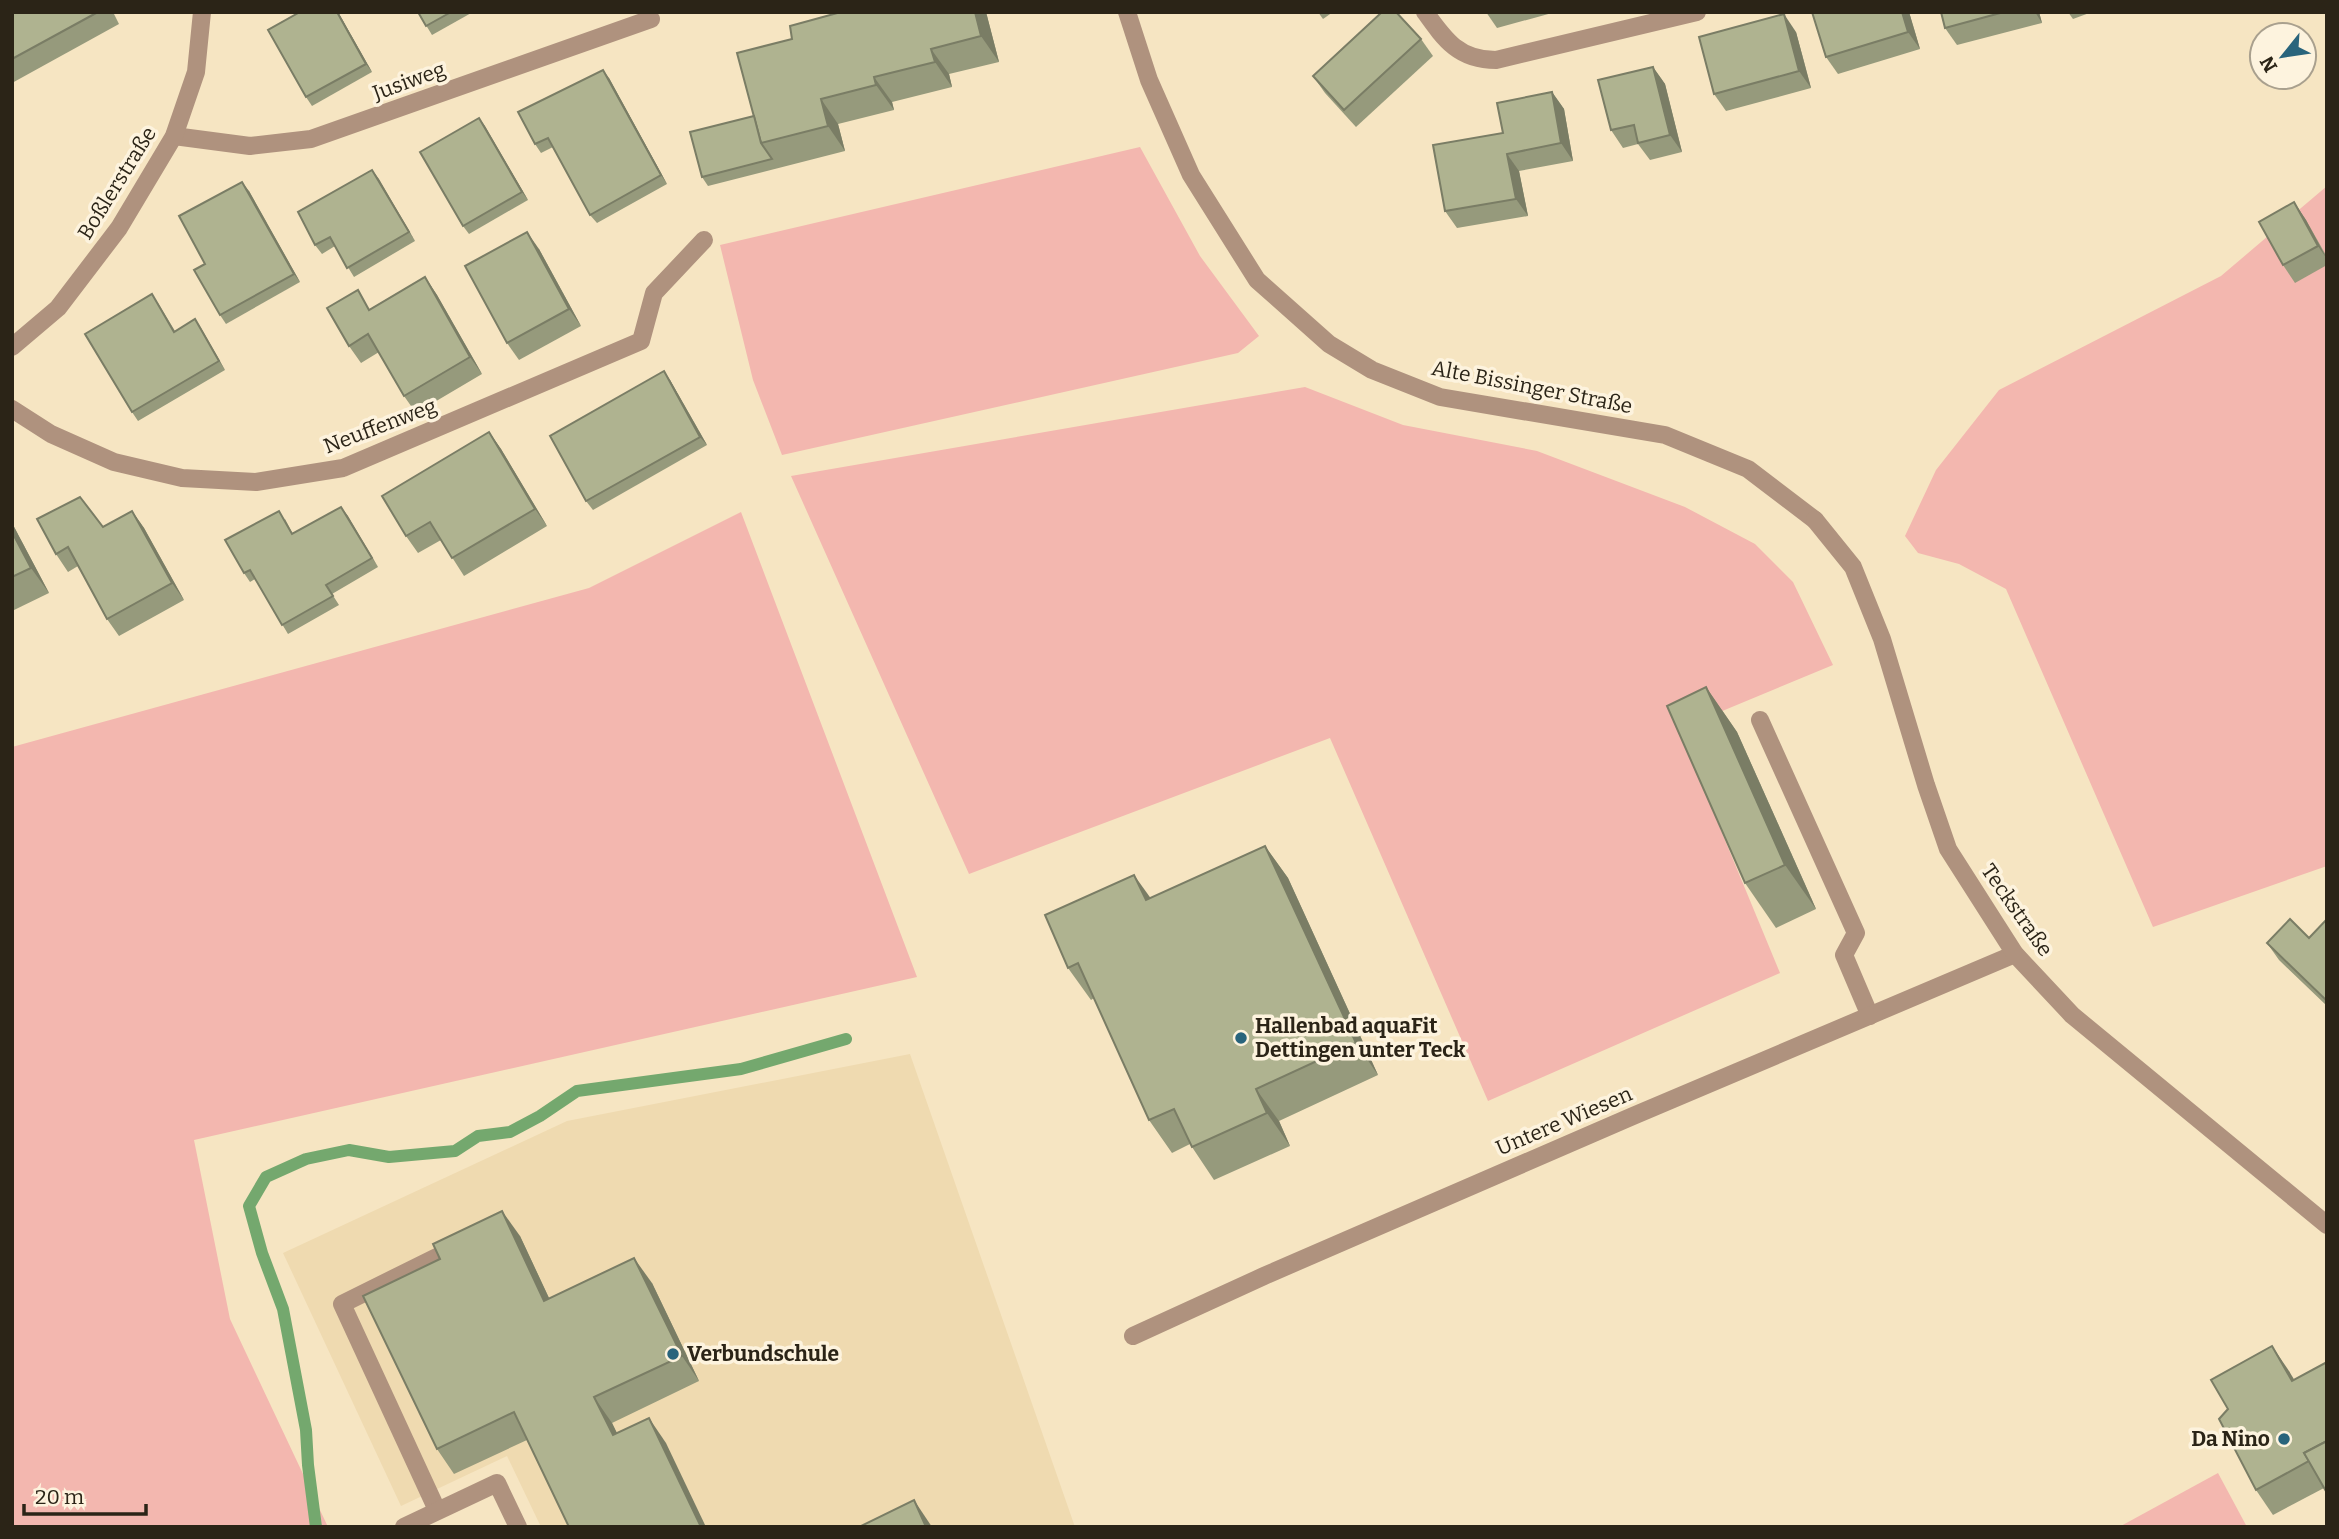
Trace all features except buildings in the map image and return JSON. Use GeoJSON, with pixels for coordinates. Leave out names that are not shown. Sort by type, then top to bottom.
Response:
{"type":"FeatureCollection","features":[{"type":"Feature","properties":{"kind":"street","name":"Boßlerstraße"},"geometry":{"type":"LineString","coordinates":[[12,347],[58,308],[119,228],[174,136],[196,72],[202,12]]}},
{"type":"Feature","properties":{"kind":"street","name":"Alte Bissinger Straße"},"geometry":{"type":"LineString","coordinates":[[1127,12],[1149,80],[1191,175],[1257,280],[1329,344],[1372,370],[1440,397],[1665,435],[1748,469],[1815,520]]}},
{"type":"Feature","properties":{"kind":"street"},"geometry":{"type":"LineString","coordinates":[[1425,12],[1444,37],[1465,55],[1496,61],[1697,12]]}},
{"type":"Feature","properties":{"kind":"street","name":"Jusiweg"},"geometry":{"type":"LineString","coordinates":[[174,136],[250,146],[312,139],[651,19]]}},
{"type":"Feature","properties":{"kind":"street","name":"Neuffenweg"},"geometry":{"type":"LineString","coordinates":[[12,409],[51,434],[114,462],[181,478],[256,482],[343,468],[641,341],[654,293],[704,240]]}},
{"type":"Feature","properties":{"kind":"street","name":"Teckstraße"},"geometry":{"type":"LineString","coordinates":[[1815,520],[1853,567],[1858,579],[1882,639],[1948,849],[2015,954],[2072,1015],[2327,1225]]}},
{"type":"Feature","properties":{"kind":"street"},"geometry":{"type":"LineString","coordinates":[[1760,720],[1856,933],[1844,955],[1870,1016]]}},
{"type":"Feature","properties":{"kind":"street","name":"Untere Wiesen"},"geometry":{"type":"LineString","coordinates":[[1133,1336],[1620,1121],[2015,954]]}},
{"type":"Feature","properties":{"kind":"street"},"geometry":{"type":"LineString","coordinates":[[437,1510],[342,1304],[480,1237]]}},
{"type":"Feature","properties":{"kind":"street"},"geometry":{"type":"LineString","coordinates":[[404,1527],[497,1483],[518,1527]]}},
{"type":"Feature","properties":{"kind":"shaded area"},"geometry":{"type":"Polygon","coordinates":[[[1140,147],[1200,256],[1259,336],[1238,353],[782,455],[753,380],[720,245],[1140,147]]]}},
{"type":"Feature","properties":{"kind":"shaded area"},"geometry":{"type":"Polygon","coordinates":[[[2327,186],[2327,866],[2153,927],[2006,589],[1959,564],[1918,553],[1905,536],[1936,470],[1999,390],[2221,276],[2327,186]]]}},
{"type":"Feature","properties":{"kind":"shaded area"},"geometry":{"type":"Polygon","coordinates":[[[1305,387],[1403,425],[1537,451],[1685,507],[1755,544],[1793,582],[1833,665],[1679,729],[1780,973],[1488,1101],[1330,738],[969,874],[791,476],[1305,387]]]}},
{"type":"Feature","properties":{"kind":"shaded area"},"geometry":{"type":"Polygon","coordinates":[[[741,512],[917,977],[194,1140],[230,1319],[328,1527],[12,1527],[12,747],[589,588],[741,512]]]}},
{"type":"Feature","properties":{"kind":"shaded area","name":"Verbundschule"},"geometry":{"type":"Polygon","coordinates":[[[910,1054],[1075,1527],[541,1527],[507,1456],[401,1506],[283,1253],[567,1121],[910,1054]]]}},
{"type":"Feature","properties":{"kind":"shaded area"},"geometry":{"type":"Polygon","coordinates":[[[2218,1473],[2247,1527],[2119,1527],[2218,1473]]]}},
{"type":"Feature","properties":{"kind":"waterway"},"geometry":{"type":"LineString","coordinates":[[316,1527],[306,1430],[283,1309],[262,1253],[249,1206],[266,1177],[306,1159],[349,1150],[389,1157],[455,1151],[478,1136],[510,1132],[577,1091],[741,1069],[846,1039]]}},
{"type":"Feature","properties":{"kind":"place","name":"Hallenbad aquaFit Dettingen unter Teck"},"geometry":{"type":"Point","coordinates":[1241,1038]}},
{"type":"Feature","properties":{"kind":"place","name":"Verbundschule"},"geometry":{"type":"Point","coordinates":[673,1354]}},
{"type":"Feature","properties":{"kind":"place","name":"Da Nino"},"geometry":{"type":"Point","coordinates":[2284,1439]}}]}
